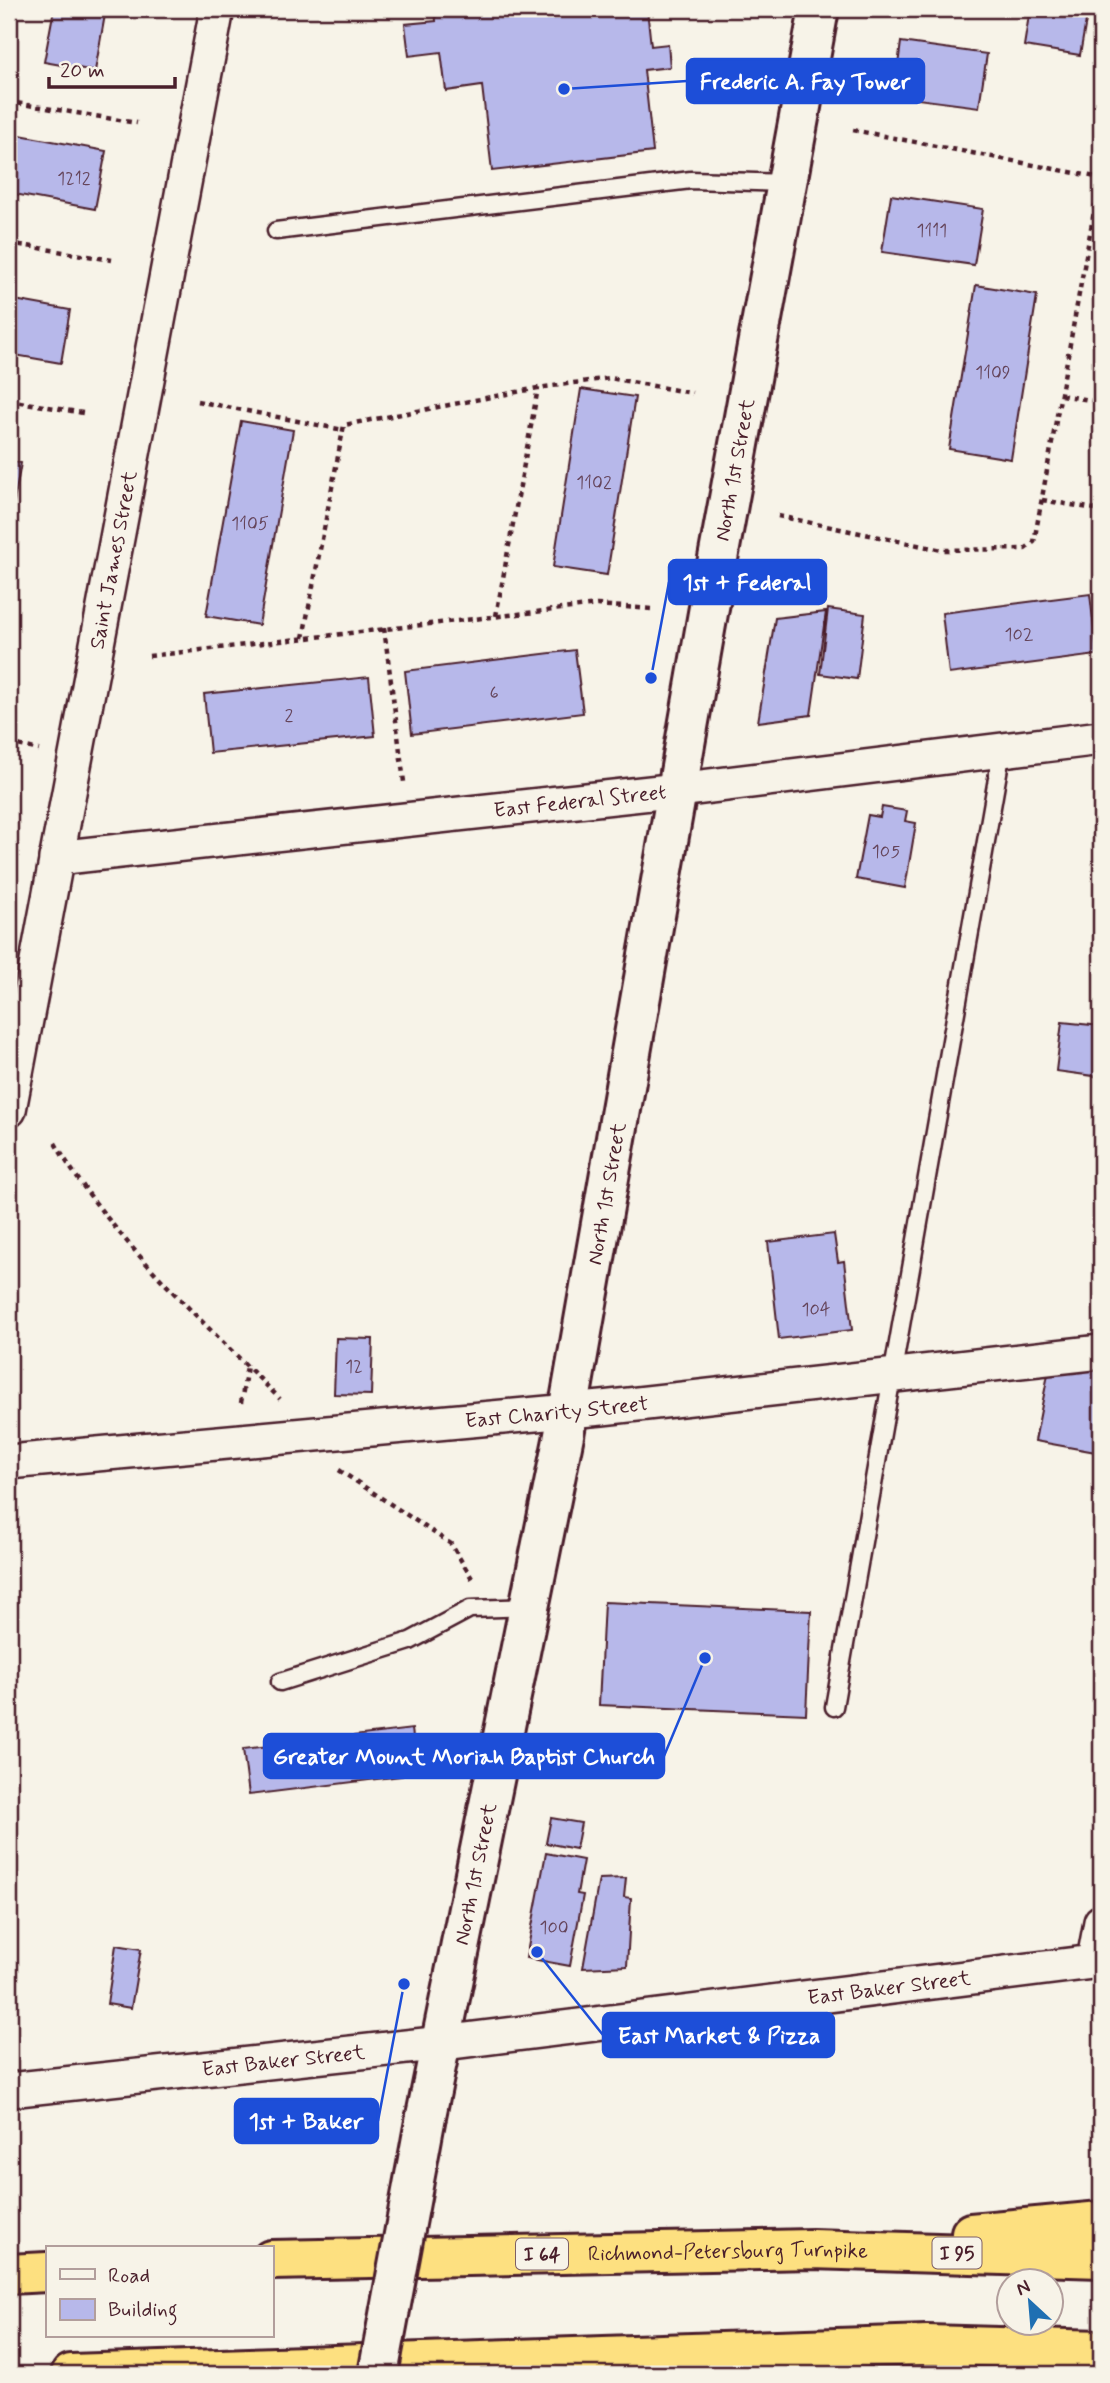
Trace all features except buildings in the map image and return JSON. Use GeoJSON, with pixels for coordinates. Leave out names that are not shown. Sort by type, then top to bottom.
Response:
{"type":"FeatureCollection","features":[{"type":"Feature","properties":{"kind":"highway","name":"I 64"},"geometry":{"type":"LineString","coordinates":[[812,2249],[1101,2221]]}},
{"type":"Feature","properties":{"kind":"highway","name":"Richmond-Petersburg Turnpike"},"geometry":{"type":"LineString","coordinates":[[273,2260],[812,2249],[1101,2258]]}},
{"type":"Feature","properties":{"kind":"highway"},"geometry":{"type":"LineString","coordinates":[[9,2274],[46,2272]]}},
{"type":"Feature","properties":{"kind":"highway"},"geometry":{"type":"LineString","coordinates":[[71,2374],[927,2345],[1101,2350]]}},
{"type":"Feature","properties":{"kind":"street","name":"Saint James Street"},"geometry":{"type":"LineString","coordinates":[[9,1110],[216,9]]}},
{"type":"Feature","properties":{"kind":"street","name":"North 1st Street"},"geometry":{"type":"LineString","coordinates":[[378,2374],[426,2116],[443,2043],[568,1411],[820,9]]}},
{"type":"Feature","properties":{"kind":"street","name":"East Federal Street"},"geometry":{"type":"LineString","coordinates":[[57,858],[678,790],[1101,738]]}},
{"type":"Feature","properties":{"kind":"street","name":"East Charity Street"},"geometry":{"type":"LineString","coordinates":[[9,1462],[568,1411],[891,1378],[1101,1352]]}},
{"type":"Feature","properties":{"kind":"street"},"geometry":{"type":"LineString","coordinates":[[1098,1961],[1101,1922]]}},
{"type":"Feature","properties":{"kind":"street","name":"East Baker Street"},"geometry":{"type":"LineString","coordinates":[[9,2091],[443,2043],[1098,1961]]}},
{"type":"Feature","properties":{"kind":"lane"},"geometry":{"type":"LineString","coordinates":[[276,231],[691,180],[787,183]]}},
{"type":"Feature","properties":{"kind":"lane"},"geometry":{"type":"LineString","coordinates":[[834,1706],[1002,750]]}},
{"type":"Feature","properties":{"kind":"lane"},"geometry":{"type":"LineString","coordinates":[[280,1682],[410,1641],[470,1609],[530,1607]]}},
{"type":"Feature","properties":{"kind":"path"},"geometry":{"type":"LineString","coordinates":[[9,16],[10,9]]}},
{"type":"Feature","properties":{"kind":"path"},"geometry":{"type":"LineString","coordinates":[[9,98],[16,103],[137,123]]}},
{"type":"Feature","properties":{"kind":"path"},"geometry":{"type":"LineString","coordinates":[[778,516],[942,550],[1025,550],[1034,542],[1101,175],[853,130]]}},
{"type":"Feature","properties":{"kind":"path"},"geometry":{"type":"LineString","coordinates":[[9,243],[112,260]]}},
{"type":"Feature","properties":{"kind":"path"},"geometry":{"type":"LineString","coordinates":[[303,638],[344,425],[538,388],[610,378],[692,393]]}},
{"type":"Feature","properties":{"kind":"path"},"geometry":{"type":"LineString","coordinates":[[496,616],[538,388]]}},
{"type":"Feature","properties":{"kind":"path"},"geometry":{"type":"LineString","coordinates":[[1061,395],[1101,402]]}},
{"type":"Feature","properties":{"kind":"path"},"geometry":{"type":"LineString","coordinates":[[9,400],[83,413]]}},
{"type":"Feature","properties":{"kind":"path"},"geometry":{"type":"LineString","coordinates":[[197,401],[343,430]]}},
{"type":"Feature","properties":{"kind":"path"},"geometry":{"type":"LineString","coordinates":[[1042,500],[1101,510]]}},
{"type":"Feature","properties":{"kind":"path"},"geometry":{"type":"LineString","coordinates":[[149,656],[597,605],[652,609]]}},
{"type":"Feature","properties":{"kind":"path"},"geometry":{"type":"LineString","coordinates":[[384,628],[404,782]]}},
{"type":"Feature","properties":{"kind":"path"},"geometry":{"type":"LineString","coordinates":[[9,866],[16,865]]}},
{"type":"Feature","properties":{"kind":"path"},"geometry":{"type":"LineString","coordinates":[[55,1143],[78,1182],[132,1249],[283,1402]]}},
{"type":"Feature","properties":{"kind":"path"},"geometry":{"type":"LineString","coordinates":[[241,1405],[247,1366]]}},
{"type":"Feature","properties":{"kind":"path"},"geometry":{"type":"LineString","coordinates":[[331,1465],[451,1544],[474,1581]]}},
{"type":"Feature","properties":{"kind":"place","name":"Frederic A. Fay Tower"},"geometry":{"type":"Point","coordinates":[564,89]}},
{"type":"Feature","properties":{"kind":"place","name":"1st + Federal"},"geometry":{"type":"Point","coordinates":[651,678]}},
{"type":"Feature","properties":{"kind":"place","name":"Greater Mount Moriah Baptist Church"},"geometry":{"type":"Point","coordinates":[705,1658]}},
{"type":"Feature","properties":{"kind":"place","name":"East Market & Pizza"},"geometry":{"type":"Point","coordinates":[537,1952]}},
{"type":"Feature","properties":{"kind":"place","name":"1st + Baker"},"geometry":{"type":"Point","coordinates":[404,1984]}}]}
